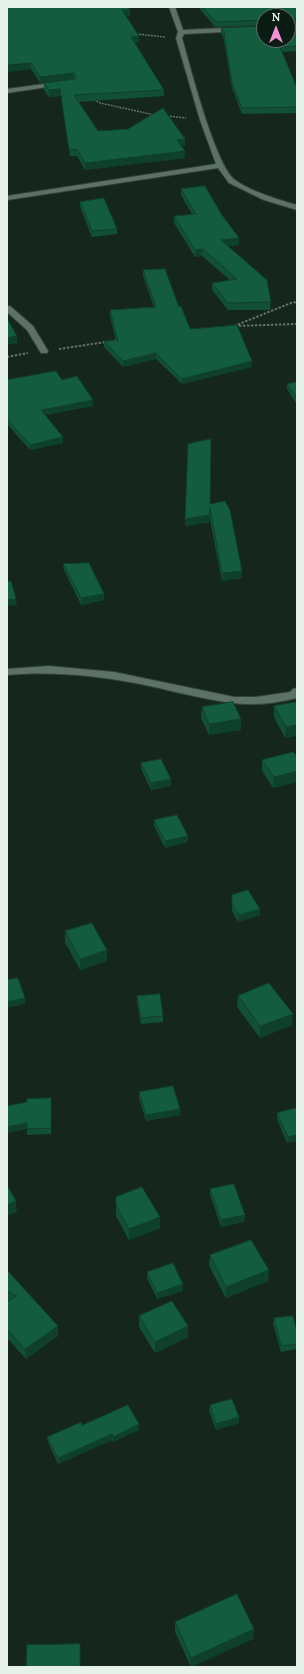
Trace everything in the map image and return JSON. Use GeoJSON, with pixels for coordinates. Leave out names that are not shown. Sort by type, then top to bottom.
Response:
{"type":"FeatureCollection","features":[{"type":"Feature","properties":{"kind":"street"},"geometry":{"type":"LineString","coordinates":[[172,7],[203,120],[220,166],[232,181],[267,198],[297,208]]}},
{"type":"Feature","properties":{"kind":"street"},"geometry":{"type":"LineString","coordinates":[[180,35],[256,29]]}},
{"type":"Feature","properties":{"kind":"street"},"geometry":{"type":"LineString","coordinates":[[7,91],[73,83]]}},
{"type":"Feature","properties":{"kind":"street"},"geometry":{"type":"LineString","coordinates":[[7,198],[220,166]]}},
{"type":"Feature","properties":{"kind":"street"},"geometry":{"type":"LineString","coordinates":[[7,308],[30,328],[44,351]]}},
{"type":"Feature","properties":{"kind":"street"},"geometry":{"type":"LineString","coordinates":[[7,672],[23,670],[77,671],[160,684],[234,700],[265,700],[294,695],[297,691]]}},
{"type":"Feature","properties":{"kind":"path"},"geometry":{"type":"LineString","coordinates":[[134,34],[180,35]]}},
{"type":"Feature","properties":{"kind":"path"},"geometry":{"type":"LineString","coordinates":[[73,83],[100,103],[158,115]]}},
{"type":"Feature","properties":{"kind":"path"},"geometry":{"type":"LineString","coordinates":[[166,116],[203,120]]}},
{"type":"Feature","properties":{"kind":"path"},"geometry":{"type":"LineString","coordinates":[[297,302],[231,327],[297,324]]}},
{"type":"Feature","properties":{"kind":"path"},"geometry":{"type":"LineString","coordinates":[[7,357],[119,340]]}},
{"type":"Feature","properties":{"kind":"building"},"geometry":{"type":"Polygon","coordinates":[[[7,7],[128,7],[130,10],[122,10],[139,36],[131,37],[164,90],[74,95],[98,131],[128,129],[163,108],[185,139],[177,140],[185,151],[85,163],[77,149],[69,150],[60,89],[49,90],[44,83],[75,79],[75,74],[40,77],[31,63],[7,65],[7,7]]]}},
{"type":"Feature","properties":{"kind":"building"},"geometry":{"type":"Polygon","coordinates":[[[203,7],[297,7],[297,19],[296,8],[256,8],[256,20],[216,22],[203,7]]]}},
{"type":"Feature","properties":{"kind":"building"},"geometry":{"type":"Polygon","coordinates":[[[296,25],[297,25],[296,46],[296,25]]]}},
{"type":"Feature","properties":{"kind":"building"},"geometry":{"type":"Polygon","coordinates":[[[256,26],[256,48],[280,48],[297,88],[297,107],[242,108],[232,83],[225,32],[221,28],[256,26]]]}},
{"type":"Feature","properties":{"kind":"building"},"geometry":{"type":"Polygon","coordinates":[[[205,186],[222,215],[239,238],[221,240],[267,280],[271,302],[228,303],[212,283],[237,279],[203,249],[195,250],[174,216],[196,214],[181,189],[205,186]]]}},
{"type":"Feature","properties":{"kind":"building"},"geometry":{"type":"Polygon","coordinates":[[[104,198],[117,229],[92,231],[80,202],[104,198]]]}},
{"type":"Feature","properties":{"kind":"building"},"geometry":{"type":"Polygon","coordinates":[[[165,269],[179,307],[181,306],[190,329],[237,325],[252,361],[182,379],[156,353],[123,361],[104,341],[118,341],[110,310],[156,307],[143,270],[165,269]]]}},
{"type":"Feature","properties":{"kind":"building"},"geometry":{"type":"Polygon","coordinates":[[[7,318],[17,336],[7,338],[7,318]]]}},
{"type":"Feature","properties":{"kind":"building"},"geometry":{"type":"Polygon","coordinates":[[[56,371],[62,380],[77,376],[93,400],[41,410],[63,437],[30,445],[7,419],[7,380],[56,371]]]}},
{"type":"Feature","properties":{"kind":"building"},"geometry":{"type":"Polygon","coordinates":[[[297,382],[297,398],[287,384],[297,382]]]}},
{"type":"Feature","properties":{"kind":"building"},"geometry":{"type":"Polygon","coordinates":[[[211,439],[210,504],[225,501],[230,510],[242,571],[222,573],[210,508],[209,515],[185,519],[188,444],[211,439]]]}},
{"type":"Feature","properties":{"kind":"building"},"geometry":{"type":"Polygon","coordinates":[[[89,563],[104,594],[81,598],[63,564],[89,563]]]}},
{"type":"Feature","properties":{"kind":"building"},"geometry":{"type":"Polygon","coordinates":[[[11,581],[16,599],[7,600],[7,582],[11,581]]]}},
{"type":"Feature","properties":{"kind":"building"},"geometry":{"type":"Polygon","coordinates":[[[233,702],[241,719],[209,724],[202,707],[233,702]]]}},
{"type":"Feature","properties":{"kind":"building"},"geometry":{"type":"Polygon","coordinates":[[[297,702],[297,725],[286,727],[274,706],[297,702]]]}},
{"type":"Feature","properties":{"kind":"building"},"geometry":{"type":"Polygon","coordinates":[[[294,752],[297,757],[297,771],[274,777],[262,760],[294,752]]]}},
{"type":"Feature","properties":{"kind":"building"},"geometry":{"type":"Polygon","coordinates":[[[161,759],[171,779],[151,783],[141,763],[161,759]]]}},
{"type":"Feature","properties":{"kind":"building"},"geometry":{"type":"Polygon","coordinates":[[[177,815],[188,836],[165,841],[154,820],[177,815]]]}},
{"type":"Feature","properties":{"kind":"building"},"geometry":{"type":"Polygon","coordinates":[[[248,890],[260,909],[239,915],[232,905],[232,895],[248,890]]]}},
{"type":"Feature","properties":{"kind":"building"},"geometry":{"type":"Polygon","coordinates":[[[92,923],[107,950],[80,959],[65,931],[92,923]]]}},
{"type":"Feature","properties":{"kind":"building"},"geometry":{"type":"Polygon","coordinates":[[[18,978],[25,998],[7,1002],[7,980],[18,978]]]}},
{"type":"Feature","properties":{"kind":"building"},"geometry":{"type":"Polygon","coordinates":[[[269,983],[293,1014],[260,1026],[238,996],[269,983]]]}},
{"type":"Feature","properties":{"kind":"building"},"geometry":{"type":"Polygon","coordinates":[[[160,994],[163,1016],[141,1018],[137,996],[160,994]]]}},
{"type":"Feature","properties":{"kind":"building"},"geometry":{"type":"Polygon","coordinates":[[[173,1086],[180,1109],[146,1115],[139,1092],[173,1086]]]}},
{"type":"Feature","properties":{"kind":"building"},"geometry":{"type":"Polygon","coordinates":[[[51,1098],[51,1128],[27,1129],[27,1123],[7,1127],[7,1106],[27,1102],[27,1099],[51,1098]]]}},
{"type":"Feature","properties":{"kind":"building"},"geometry":{"type":"Polygon","coordinates":[[[297,1108],[297,1135],[288,1137],[277,1113],[297,1108]]]}},
{"type":"Feature","properties":{"kind":"building"},"geometry":{"type":"Polygon","coordinates":[[[234,1184],[245,1215],[221,1220],[210,1189],[234,1184]]]}},
{"type":"Feature","properties":{"kind":"building"},"geometry":{"type":"Polygon","coordinates":[[[7,1185],[16,1201],[7,1205],[7,1185]]]}},
{"type":"Feature","properties":{"kind":"building"},"geometry":{"type":"Polygon","coordinates":[[[142,1187],[160,1217],[129,1229],[116,1205],[116,1197],[142,1187]]]}},
{"type":"Feature","properties":{"kind":"building"},"geometry":{"type":"Polygon","coordinates":[[[251,1240],[269,1270],[226,1287],[210,1255],[251,1240]]]}},
{"type":"Feature","properties":{"kind":"building"},"geometry":{"type":"Polygon","coordinates":[[[173,1263],[183,1284],[157,1293],[147,1272],[173,1263]]]}},
{"type":"Feature","properties":{"kind":"building"},"geometry":{"type":"Polygon","coordinates":[[[7,1271],[58,1326],[25,1349],[7,1329],[7,1302],[17,1296],[7,1291],[7,1271]]]}},
{"type":"Feature","properties":{"kind":"building"},"geometry":{"type":"Polygon","coordinates":[[[172,1301],[188,1326],[155,1342],[139,1316],[172,1301]]]}},
{"type":"Feature","properties":{"kind":"building"},"geometry":{"type":"Polygon","coordinates":[[[293,1316],[297,1332],[297,1344],[281,1346],[274,1318],[293,1316]]]}},
{"type":"Feature","properties":{"kind":"building"},"geometry":{"type":"Polygon","coordinates":[[[232,1399],[239,1417],[216,1424],[210,1405],[232,1399]]]}},
{"type":"Feature","properties":{"kind":"building"},"geometry":{"type":"Polygon","coordinates":[[[128,1405],[139,1424],[113,1437],[112,1434],[58,1458],[47,1437],[81,1422],[82,1425],[128,1405]]]}},
{"type":"Feature","properties":{"kind":"building"},"geometry":{"type":"Polygon","coordinates":[[[237,1594],[254,1629],[191,1658],[175,1622],[237,1594]]]}},
{"type":"Feature","properties":{"kind":"building"},"geometry":{"type":"Polygon","coordinates":[[[80,1644],[80,1667],[26,1667],[27,1645],[80,1644]]]}}]}
